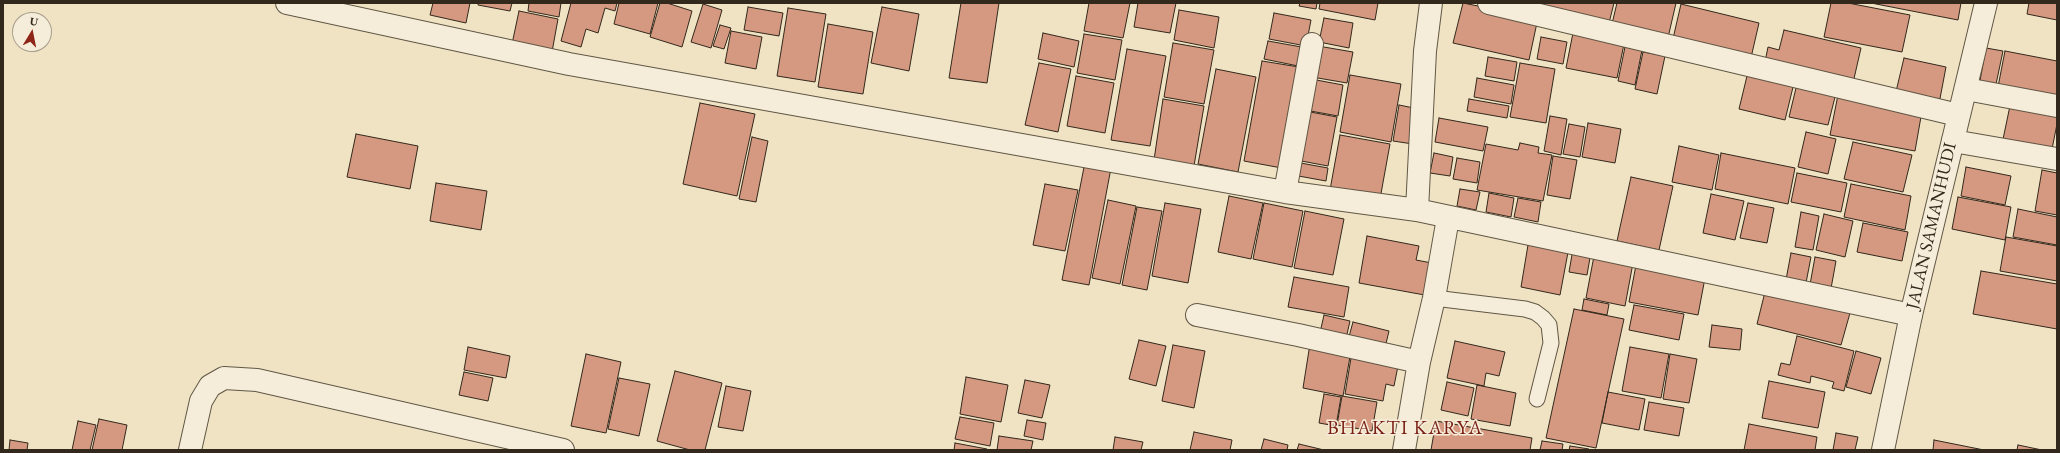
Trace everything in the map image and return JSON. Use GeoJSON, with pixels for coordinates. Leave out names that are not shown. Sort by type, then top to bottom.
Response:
{"type":"FeatureCollection","features":[{"type":"Feature","properties":{"kind":"street"},"geometry":{"type":"LineString","coordinates":[[287,3],[569,64],[1285,192],[1416,210],[1911,315]]}},
{"type":"Feature","properties":{"kind":"street"},"geometry":{"type":"LineString","coordinates":[[1416,210],[1425,51],[1431,3]]}},
{"type":"Feature","properties":{"kind":"street"},"geometry":{"type":"LineString","coordinates":[[1489,3],[1958,115]]}},
{"type":"Feature","properties":{"kind":"street","name":"JALAN SAMANHUDI"},"geometry":{"type":"LineString","coordinates":[[1883,450],[1911,315],[1986,3]]}},
{"type":"Feature","properties":{"kind":"street"},"geometry":{"type":"LineString","coordinates":[[1285,192],[1312,44]]}},
{"type":"Feature","properties":{"kind":"street"},"geometry":{"type":"LineString","coordinates":[[1966,89],[2057,106]]}},
{"type":"Feature","properties":{"kind":"street"},"geometry":{"type":"LineString","coordinates":[[1953,141],[2057,159]]}},
{"type":"Feature","properties":{"kind":"street"},"geometry":{"type":"LineString","coordinates":[[1404,450],[1419,362],[1434,298],[1448,218]]}},
{"type":"Feature","properties":{"kind":"street"},"geometry":{"type":"LineString","coordinates":[[1197,315],[1298,334],[1419,362]]}},
{"type":"Feature","properties":{"kind":"street"},"geometry":{"type":"LineString","coordinates":[[190,450],[201,401],[210,386],[224,378],[257,380],[563,450]]}},
{"type":"Feature","properties":{"kind":"lane"},"geometry":{"type":"LineString","coordinates":[[1434,298],[1525,309],[1535,312],[1543,318],[1549,325],[1551,343],[1537,399]]}},
{"type":"Feature","properties":{"kind":"building"},"geometry":{"type":"Polygon","coordinates":[[[433,3],[470,3],[466,23],[430,15],[433,3]]]}},
{"type":"Feature","properties":{"kind":"building"},"geometry":{"type":"Polygon","coordinates":[[[478,3],[512,3],[510,11],[478,5],[478,3]]]}},
{"type":"Feature","properties":{"kind":"building"},"geometry":{"type":"Polygon","coordinates":[[[529,3],[561,3],[559,17],[528,11],[529,3]]]}},
{"type":"Feature","properties":{"kind":"building"},"geometry":{"type":"Polygon","coordinates":[[[571,3],[617,3],[615,11],[605,8],[598,33],[586,29],[581,47],[561,41],[571,3]]]}},
{"type":"Feature","properties":{"kind":"building"},"geometry":{"type":"Polygon","coordinates":[[[619,3],[658,3],[650,34],[614,24],[619,3]]]}},
{"type":"Feature","properties":{"kind":"building"},"geometry":{"type":"Polygon","coordinates":[[[660,3],[667,3],[692,11],[682,47],[650,37],[660,3]]]}},
{"type":"Feature","properties":{"kind":"building"},"geometry":{"type":"Polygon","coordinates":[[[961,3],[999,3],[987,83],[949,78],[961,3]]]}},
{"type":"Feature","properties":{"kind":"building"},"geometry":{"type":"Polygon","coordinates":[[[1089,3],[1130,3],[1123,38],[1084,31],[1089,3]]]}},
{"type":"Feature","properties":{"kind":"building"},"geometry":{"type":"Polygon","coordinates":[[[1138,3],[1176,3],[1170,33],[1134,27],[1138,3]]]}},
{"type":"Feature","properties":{"kind":"building"},"geometry":{"type":"Polygon","coordinates":[[[1300,3],[1317,3],[1316,9],[1299,6],[1300,3]]]}},
{"type":"Feature","properties":{"kind":"building"},"geometry":{"type":"Polygon","coordinates":[[[1320,3],[1378,3],[1375,20],[1319,9],[1320,3]]]}},
{"type":"Feature","properties":{"kind":"building"},"geometry":{"type":"Polygon","coordinates":[[[1463,3],[1538,18],[1529,60],[1453,43],[1463,3]]]}},
{"type":"Feature","properties":{"kind":"building"},"geometry":{"type":"Polygon","coordinates":[[[1507,3],[1614,3],[1608,27],[1507,3]]]}},
{"type":"Feature","properties":{"kind":"building"},"geometry":{"type":"Polygon","coordinates":[[[1617,3],[1676,3],[1667,42],[1611,28],[1617,3]]]}},
{"type":"Feature","properties":{"kind":"building"},"geometry":{"type":"Polygon","coordinates":[[[1831,3],[1848,3],[1910,15],[1902,52],[1824,37],[1831,3]]]}},
{"type":"Feature","properties":{"kind":"building"},"geometry":{"type":"Polygon","coordinates":[[[1871,3],[1961,3],[1958,20],[1871,3]]]}},
{"type":"Feature","properties":{"kind":"building"},"geometry":{"type":"Polygon","coordinates":[[[2029,3],[2057,3],[2057,20],[2027,14],[2029,3]]]}},
{"type":"Feature","properties":{"kind":"building"},"geometry":{"type":"Polygon","coordinates":[[[703,4],[722,10],[711,48],[691,42],[703,4]]]}},
{"type":"Feature","properties":{"kind":"building"},"geometry":{"type":"Polygon","coordinates":[[[1681,4],[1759,23],[1750,62],[1672,43],[1681,4]]]}},
{"type":"Feature","properties":{"kind":"building"},"geometry":{"type":"Polygon","coordinates":[[[748,7],[783,13],[779,36],[744,30],[748,7]]]}},
{"type":"Feature","properties":{"kind":"building"},"geometry":{"type":"Polygon","coordinates":[[[882,7],[919,14],[909,71],[871,63],[882,7]]]}},
{"type":"Feature","properties":{"kind":"building"},"geometry":{"type":"Polygon","coordinates":[[[788,8],[826,14],[815,82],[777,76],[788,8]]]}},
{"type":"Feature","properties":{"kind":"building"},"geometry":{"type":"Polygon","coordinates":[[[1179,10],[1219,17],[1214,48],[1174,40],[1179,10]]]}},
{"type":"Feature","properties":{"kind":"building"},"geometry":{"type":"Polygon","coordinates":[[[519,11],[558,19],[552,52],[512,44],[519,11]]]}},
{"type":"Feature","properties":{"kind":"building"},"geometry":{"type":"Polygon","coordinates":[[[1274,13],[1311,20],[1306,46],[1269,39],[1274,13]]]}},
{"type":"Feature","properties":{"kind":"building"},"geometry":{"type":"Polygon","coordinates":[[[1324,18],[1353,23],[1349,48],[1319,42],[1324,18]]]}},
{"type":"Feature","properties":{"kind":"building"},"geometry":{"type":"Polygon","coordinates":[[[828,24],[873,32],[863,94],[818,87],[828,24]]]}},
{"type":"Feature","properties":{"kind":"building"},"geometry":{"type":"Polygon","coordinates":[[[720,25],[731,28],[724,49],[713,46],[720,25]]]}},
{"type":"Feature","properties":{"kind":"building"},"geometry":{"type":"Polygon","coordinates":[[[1784,30],[1861,48],[1853,83],[1765,62],[1768,47],[1779,50],[1784,30]]]}},
{"type":"Feature","properties":{"kind":"building"},"geometry":{"type":"Polygon","coordinates":[[[731,31],[762,37],[756,69],[725,63],[731,31]]]}},
{"type":"Feature","properties":{"kind":"building"},"geometry":{"type":"Polygon","coordinates":[[[1043,33],[1079,41],[1074,67],[1038,59],[1043,33]]]}},
{"type":"Feature","properties":{"kind":"building"},"geometry":{"type":"Polygon","coordinates":[[[1573,33],[1624,44],[1617,78],[1566,68],[1573,33]]]}},
{"type":"Feature","properties":{"kind":"building"},"geometry":{"type":"Polygon","coordinates":[[[1084,34],[1122,40],[1115,80],[1077,73],[1084,34]]]}},
{"type":"Feature","properties":{"kind":"building"},"geometry":{"type":"Polygon","coordinates":[[[1541,37],[1567,42],[1563,64],[1537,59],[1541,37]]]}},
{"type":"Feature","properties":{"kind":"building"},"geometry":{"type":"Polygon","coordinates":[[[1268,41],[1307,48],[1303,67],[1264,59],[1268,41]]]}},
{"type":"Feature","properties":{"kind":"building"},"geometry":{"type":"Polygon","coordinates":[[[1173,43],[1214,50],[1204,104],[1164,97],[1173,43]]]}},
{"type":"Feature","properties":{"kind":"building"},"geometry":{"type":"Polygon","coordinates":[[[1318,46],[1353,52],[1347,83],[1312,77],[1318,46]]]}},
{"type":"Feature","properties":{"kind":"building"},"geometry":{"type":"Polygon","coordinates":[[[1625,47],[1642,50],[1635,85],[1618,81],[1625,47]]]}},
{"type":"Feature","properties":{"kind":"building"},"geometry":{"type":"Polygon","coordinates":[[[1986,48],[2003,51],[1995,89],[1979,86],[1986,48]]]}},
{"type":"Feature","properties":{"kind":"building"},"geometry":{"type":"Polygon","coordinates":[[[1127,49],[1166,56],[1150,146],[1111,140],[1127,49]]]}},
{"type":"Feature","properties":{"kind":"building"},"geometry":{"type":"Polygon","coordinates":[[[2005,51],[2057,61],[2057,104],[1997,92],[2005,51]]]}},
{"type":"Feature","properties":{"kind":"building"},"geometry":{"type":"Polygon","coordinates":[[[1643,52],[1665,56],[1657,94],[1635,89],[1643,52]]]}},
{"type":"Feature","properties":{"kind":"building"},"geometry":{"type":"Polygon","coordinates":[[[1488,57],[1517,62],[1514,81],[1485,76],[1488,57]]]}},
{"type":"Feature","properties":{"kind":"building"},"geometry":{"type":"Polygon","coordinates":[[[1904,58],[1946,67],[1938,109],[1894,100],[1904,58]]]}},
{"type":"Feature","properties":{"kind":"building"},"geometry":{"type":"Polygon","coordinates":[[[1262,61],[1305,68],[1287,169],[1244,161],[1262,61]]]}},
{"type":"Feature","properties":{"kind":"building"},"geometry":{"type":"Polygon","coordinates":[[[1039,63],[1071,69],[1058,132],[1025,125],[1039,63]]]}},
{"type":"Feature","properties":{"kind":"building"},"geometry":{"type":"Polygon","coordinates":[[[1520,63],[1555,69],[1546,123],[1510,117],[1520,63]]]}},
{"type":"Feature","properties":{"kind":"building"},"geometry":{"type":"Polygon","coordinates":[[[1216,69],[1256,77],[1238,172],[1198,164],[1216,69]]]}},
{"type":"Feature","properties":{"kind":"building"},"geometry":{"type":"Polygon","coordinates":[[[1748,72],[1794,83],[1785,120],[1739,109],[1748,72]]]}},
{"type":"Feature","properties":{"kind":"building"},"geometry":{"type":"Polygon","coordinates":[[[1350,75],[1401,84],[1391,142],[1340,132],[1350,75]]]}},
{"type":"Feature","properties":{"kind":"building"},"geometry":{"type":"Polygon","coordinates":[[[1076,76],[1114,83],[1105,133],[1067,126],[1076,76]]]}},
{"type":"Feature","properties":{"kind":"building"},"geometry":{"type":"Polygon","coordinates":[[[1477,78],[1514,85],[1511,104],[1474,97],[1477,78]]]}},
{"type":"Feature","properties":{"kind":"building"},"geometry":{"type":"Polygon","coordinates":[[[1311,79],[1343,85],[1338,116],[1305,110],[1311,79]]]}},
{"type":"Feature","properties":{"kind":"building"},"geometry":{"type":"Polygon","coordinates":[[[1797,84],[1836,93],[1828,125],[1789,117],[1797,84]]]}},
{"type":"Feature","properties":{"kind":"building"},"geometry":{"type":"Polygon","coordinates":[[[1838,95],[1922,111],[1915,151],[1830,135],[1838,95]]]}},
{"type":"Feature","properties":{"kind":"building"},"geometry":{"type":"Polygon","coordinates":[[[1163,99],[1204,106],[1194,166],[1154,160],[1163,99]]]}},
{"type":"Feature","properties":{"kind":"building"},"geometry":{"type":"Polygon","coordinates":[[[1469,99],[1509,106],[1507,118],[1467,111],[1469,99]]]}},
{"type":"Feature","properties":{"kind":"building"},"geometry":{"type":"Polygon","coordinates":[[[2011,101],[2057,110],[2057,124],[2051,154],[2002,144],[2011,101]]]}},
{"type":"Feature","properties":{"kind":"building"},"geometry":{"type":"Polygon","coordinates":[[[700,103],[755,114],[737,196],[683,184],[700,103]]]}},
{"type":"Feature","properties":{"kind":"building"},"geometry":{"type":"Polygon","coordinates":[[[1399,105],[1419,109],[1413,144],[1393,141],[1399,105]]]}},
{"type":"Feature","properties":{"kind":"building"},"geometry":{"type":"Polygon","coordinates":[[[1305,111],[1337,117],[1328,166],[1296,160],[1305,111]]]}},
{"type":"Feature","properties":{"kind":"building"},"geometry":{"type":"Polygon","coordinates":[[[1550,116],[1567,119],[1561,155],[1544,151],[1550,116]]]}},
{"type":"Feature","properties":{"kind":"building"},"geometry":{"type":"Polygon","coordinates":[[[1439,118],[1488,127],[1483,151],[1435,142],[1439,118]]]}},
{"type":"Feature","properties":{"kind":"building"},"geometry":{"type":"Polygon","coordinates":[[[1588,123],[1621,129],[1615,163],[1582,157],[1588,123]]]}},
{"type":"Feature","properties":{"kind":"building"},"geometry":{"type":"Polygon","coordinates":[[[1569,124],[1585,127],[1580,157],[1563,154],[1569,124]]]}},
{"type":"Feature","properties":{"kind":"building"},"geometry":{"type":"Polygon","coordinates":[[[1806,132],[1836,139],[1828,174],[1798,167],[1806,132]]]}},
{"type":"Feature","properties":{"kind":"building"},"geometry":{"type":"Polygon","coordinates":[[[356,134],[418,146],[410,189],[347,177],[356,134]]]}},
{"type":"Feature","properties":{"kind":"building"},"geometry":{"type":"Polygon","coordinates":[[[1340,135],[1390,144],[1380,199],[1330,190],[1340,135]]]}},
{"type":"Feature","properties":{"kind":"building"},"geometry":{"type":"Polygon","coordinates":[[[752,137],[768,141],[756,202],[739,199],[752,137]]]}},
{"type":"Feature","properties":{"kind":"building"},"geometry":{"type":"Polygon","coordinates":[[[1853,142],[1912,155],[1903,192],[1844,179],[1853,142]]]}},
{"type":"Feature","properties":{"kind":"building"},"geometry":{"type":"Polygon","coordinates":[[[1520,143],[1539,147],[1538,153],[1552,155],[1543,201],[1477,190],[1486,144],[1518,150],[1520,143]]]}},
{"type":"Feature","properties":{"kind":"building"},"geometry":{"type":"Polygon","coordinates":[[[1679,146],[1719,155],[1712,190],[1672,182],[1679,146]]]}},
{"type":"Feature","properties":{"kind":"building"},"geometry":{"type":"Polygon","coordinates":[[[1434,153],[1453,157],[1450,176],[1430,173],[1434,153]]]}},
{"type":"Feature","properties":{"kind":"building"},"geometry":{"type":"Polygon","coordinates":[[[1721,153],[1795,168],[1788,204],[1715,189],[1721,153]]]}},
{"type":"Feature","properties":{"kind":"building"},"geometry":{"type":"Polygon","coordinates":[[[1553,156],[1577,160],[1570,199],[1547,195],[1553,156]]]}},
{"type":"Feature","properties":{"kind":"building"},"geometry":{"type":"Polygon","coordinates":[[[1457,158],[1480,162],[1477,183],[1453,179],[1457,158]]]}},
{"type":"Feature","properties":{"kind":"building"},"geometry":{"type":"Polygon","coordinates":[[[1085,162],[1111,168],[1089,285],[1062,280],[1085,162]]]}},
{"type":"Feature","properties":{"kind":"building"},"geometry":{"type":"Polygon","coordinates":[[[1295,162],[1328,168],[1326,181],[1293,175],[1295,162]]]}},
{"type":"Feature","properties":{"kind":"building"},"geometry":{"type":"Polygon","coordinates":[[[1966,167],[2011,176],[2005,205],[1961,196],[1966,167]]]}},
{"type":"Feature","properties":{"kind":"building"},"geometry":{"type":"Polygon","coordinates":[[[2042,170],[2057,173],[2057,215],[2035,211],[2042,170]]]}},
{"type":"Feature","properties":{"kind":"building"},"geometry":{"type":"Polygon","coordinates":[[[1797,173],[1847,183],[1841,212],[1791,202],[1797,173]]]}},
{"type":"Feature","properties":{"kind":"building"},"geometry":{"type":"Polygon","coordinates":[[[1631,177],[1673,186],[1659,250],[1617,241],[1631,177]]]}},
{"type":"Feature","properties":{"kind":"building"},"geometry":{"type":"Polygon","coordinates":[[[436,183],[487,191],[481,230],[430,221],[436,183]]]}},
{"type":"Feature","properties":{"kind":"building"},"geometry":{"type":"Polygon","coordinates":[[[1045,184],[1078,190],[1065,251],[1033,245],[1045,184]]]}},
{"type":"Feature","properties":{"kind":"building"},"geometry":{"type":"Polygon","coordinates":[[[1851,184],[1911,196],[1905,230],[1844,217],[1851,184]]]}},
{"type":"Feature","properties":{"kind":"building"},"geometry":{"type":"Polygon","coordinates":[[[1460,189],[1480,192],[1476,210],[1457,206],[1460,189]]]}},
{"type":"Feature","properties":{"kind":"building"},"geometry":{"type":"Polygon","coordinates":[[[1489,193],[1514,198],[1511,217],[1486,212],[1489,193]]]}},
{"type":"Feature","properties":{"kind":"building"},"geometry":{"type":"Polygon","coordinates":[[[1711,194],[1744,201],[1735,240],[1703,233],[1711,194]]]}},
{"type":"Feature","properties":{"kind":"building"},"geometry":{"type":"Polygon","coordinates":[[[1229,196],[1263,203],[1251,259],[1218,252],[1229,196]]]}},
{"type":"Feature","properties":{"kind":"building"},"geometry":{"type":"Polygon","coordinates":[[[1958,197],[2011,207],[2005,240],[1952,229],[1958,197]]]}},
{"type":"Feature","properties":{"kind":"building"},"geometry":{"type":"Polygon","coordinates":[[[1518,198],[1541,202],[1538,222],[1514,217],[1518,198]]]}},
{"type":"Feature","properties":{"kind":"building"},"geometry":{"type":"Polygon","coordinates":[[[1108,200],[1136,206],[1120,284],[1092,278],[1108,200]]]}},
{"type":"Feature","properties":{"kind":"building"},"geometry":{"type":"Polygon","coordinates":[[[1165,203],[1201,209],[1188,283],[1152,276],[1165,203]]]}},
{"type":"Feature","properties":{"kind":"building"},"geometry":{"type":"Polygon","coordinates":[[[1264,203],[1303,211],[1292,267],[1253,259],[1264,203]]]}},
{"type":"Feature","properties":{"kind":"building"},"geometry":{"type":"Polygon","coordinates":[[[1748,203],[1774,208],[1767,243],[1740,238],[1748,203]]]}},
{"type":"Feature","properties":{"kind":"building"},"geometry":{"type":"Polygon","coordinates":[[[1137,207],[1162,211],[1147,290],[1122,285],[1137,207]]]}},
{"type":"Feature","properties":{"kind":"building"},"geometry":{"type":"Polygon","coordinates":[[[2018,209],[2057,217],[2057,245],[2013,237],[2018,209]]]}},
{"type":"Feature","properties":{"kind":"building"},"geometry":{"type":"Polygon","coordinates":[[[1305,211],[1344,219],[1333,275],[1294,268],[1305,211]]]}},
{"type":"Feature","properties":{"kind":"building"},"geometry":{"type":"Polygon","coordinates":[[[1801,212],[1819,216],[1813,250],[1795,247],[1801,212]]]}},
{"type":"Feature","properties":{"kind":"building"},"geometry":{"type":"Polygon","coordinates":[[[1824,214],[1853,221],[1845,257],[1816,250],[1824,214]]]}},
{"type":"Feature","properties":{"kind":"building"},"geometry":{"type":"Polygon","coordinates":[[[1863,223],[1908,232],[1902,261],[1857,252],[1863,223]]]}},
{"type":"Feature","properties":{"kind":"building"},"geometry":{"type":"Polygon","coordinates":[[[1367,236],[1419,246],[1416,260],[1437,264],[1430,296],[1359,283],[1367,236]]]}},
{"type":"Feature","properties":{"kind":"building"},"geometry":{"type":"Polygon","coordinates":[[[2006,237],[2057,246],[2057,281],[2000,271],[2006,237]]]}},
{"type":"Feature","properties":{"kind":"building"},"geometry":{"type":"Polygon","coordinates":[[[1529,239],[1569,247],[1560,295],[1521,287],[1529,239]]]}},
{"type":"Feature","properties":{"kind":"building"},"geometry":{"type":"Polygon","coordinates":[[[1573,249],[1591,252],[1587,275],[1569,272],[1573,249]]]}},
{"type":"Feature","properties":{"kind":"building"},"geometry":{"type":"Polygon","coordinates":[[[1791,253],[1811,257],[1805,288],[1785,285],[1791,253]]]}},
{"type":"Feature","properties":{"kind":"building"},"geometry":{"type":"Polygon","coordinates":[[[1594,256],[1633,263],[1625,306],[1586,298],[1594,256]]]}},
{"type":"Feature","properties":{"kind":"building"},"geometry":{"type":"Polygon","coordinates":[[[1815,257],[1836,261],[1830,294],[1809,290],[1815,257]]]}},
{"type":"Feature","properties":{"kind":"building"},"geometry":{"type":"Polygon","coordinates":[[[1636,265],[1705,278],[1698,315],[1629,302],[1636,265]]]}},
{"type":"Feature","properties":{"kind":"building"},"geometry":{"type":"Polygon","coordinates":[[[1981,271],[2057,284],[2057,329],[1973,314],[1981,271]]]}},
{"type":"Feature","properties":{"kind":"building"},"geometry":{"type":"Polygon","coordinates":[[[1294,277],[1349,287],[1344,317],[1288,307],[1294,277]]]}},
{"type":"Feature","properties":{"kind":"building"},"geometry":{"type":"Polygon","coordinates":[[[1765,292],[1850,313],[1841,345],[1757,324],[1765,292]]]}},
{"type":"Feature","properties":{"kind":"building"},"geometry":{"type":"Polygon","coordinates":[[[1584,299],[1609,304],[1607,315],[1582,310],[1584,299]]]}},
{"type":"Feature","properties":{"kind":"building"},"geometry":{"type":"Polygon","coordinates":[[[1634,305],[1684,314],[1679,340],[1629,330],[1634,305]]]}},
{"type":"Feature","properties":{"kind":"building"},"geometry":{"type":"Polygon","coordinates":[[[1574,309],[1624,319],[1596,448],[1546,438],[1574,309]]]}},
{"type":"Feature","properties":{"kind":"building"},"geometry":{"type":"Polygon","coordinates":[[[1324,315],[1350,321],[1345,343],[1319,337],[1324,315]]]}},
{"type":"Feature","properties":{"kind":"building"},"geometry":{"type":"Polygon","coordinates":[[[1353,322],[1389,331],[1384,352],[1347,344],[1353,322]]]}},
{"type":"Feature","properties":{"kind":"building"},"geometry":{"type":"Polygon","coordinates":[[[1712,325],[1742,329],[1740,350],[1709,347],[1712,325]]]}},
{"type":"Feature","properties":{"kind":"building"},"geometry":{"type":"Polygon","coordinates":[[[1797,336],[1854,351],[1844,391],[1832,388],[1834,382],[1811,376],[1810,383],[1778,375],[1781,363],[1790,365],[1797,336]]]}},
{"type":"Feature","properties":{"kind":"building"},"geometry":{"type":"Polygon","coordinates":[[[1139,340],[1166,346],[1156,386],[1129,379],[1139,340]]]}},
{"type":"Feature","properties":{"kind":"building"},"geometry":{"type":"Polygon","coordinates":[[[1455,341],[1505,352],[1499,376],[1486,373],[1484,386],[1447,378],[1455,341]]]}},
{"type":"Feature","properties":{"kind":"building"},"geometry":{"type":"Polygon","coordinates":[[[1310,344],[1351,351],[1343,396],[1303,388],[1310,344]]]}},
{"type":"Feature","properties":{"kind":"building"},"geometry":{"type":"Polygon","coordinates":[[[1173,345],[1205,351],[1194,408],[1162,401],[1173,345]]]}},
{"type":"Feature","properties":{"kind":"building"},"geometry":{"type":"Polygon","coordinates":[[[468,347],[510,356],[506,378],[464,370],[468,347]]]}},
{"type":"Feature","properties":{"kind":"building"},"geometry":{"type":"Polygon","coordinates":[[[1630,347],[1669,354],[1661,398],[1622,391],[1630,347]]]}},
{"type":"Feature","properties":{"kind":"building"},"geometry":{"type":"Polygon","coordinates":[[[1856,351],[1881,358],[1871,394],[1846,387],[1856,351]]]}},
{"type":"Feature","properties":{"kind":"building"},"geometry":{"type":"Polygon","coordinates":[[[586,354],[621,362],[606,433],[571,426],[586,354]]]}},
{"type":"Feature","properties":{"kind":"building"},"geometry":{"type":"Polygon","coordinates":[[[1670,354],[1697,359],[1689,403],[1663,399],[1670,354]]]}},
{"type":"Feature","properties":{"kind":"building"},"geometry":{"type":"Polygon","coordinates":[[[1351,358],[1398,366],[1394,386],[1386,384],[1383,401],[1345,394],[1351,358]]]}},
{"type":"Feature","properties":{"kind":"building"},"geometry":{"type":"Polygon","coordinates":[[[675,371],[722,383],[705,450],[690,450],[657,441],[675,371]]]}},
{"type":"Feature","properties":{"kind":"building"},"geometry":{"type":"Polygon","coordinates":[[[464,372],[493,378],[488,401],[459,395],[464,372]]]}},
{"type":"Feature","properties":{"kind":"building"},"geometry":{"type":"Polygon","coordinates":[[[966,377],[1008,385],[1001,422],[960,414],[966,377]]]}},
{"type":"Feature","properties":{"kind":"building"},"geometry":{"type":"Polygon","coordinates":[[[619,378],[650,384],[639,436],[608,429],[619,378]]]}},
{"type":"Feature","properties":{"kind":"building"},"geometry":{"type":"Polygon","coordinates":[[[1025,380],[1050,385],[1042,418],[1018,413],[1025,380]]]}},
{"type":"Feature","properties":{"kind":"building"},"geometry":{"type":"Polygon","coordinates":[[[1769,381],[1825,392],[1818,428],[1762,418],[1769,381]]]}},
{"type":"Feature","properties":{"kind":"building"},"geometry":{"type":"Polygon","coordinates":[[[1447,382],[1474,388],[1468,416],[1441,410],[1447,382]]]}},
{"type":"Feature","properties":{"kind":"building"},"geometry":{"type":"Polygon","coordinates":[[[1477,385],[1516,393],[1510,426],[1471,419],[1477,385]]]}},
{"type":"Feature","properties":{"kind":"building"},"geometry":{"type":"Polygon","coordinates":[[[726,386],[751,391],[743,431],[718,427],[726,386]]]}},
{"type":"Feature","properties":{"kind":"building"},"geometry":{"type":"Polygon","coordinates":[[[1608,392],[1645,399],[1639,430],[1602,423],[1608,392]]]}},
{"type":"Feature","properties":{"kind":"building"},"geometry":{"type":"Polygon","coordinates":[[[1324,394],[1341,397],[1336,426],[1319,423],[1324,394]]]}},
{"type":"Feature","properties":{"kind":"building"},"geometry":{"type":"Polygon","coordinates":[[[1342,396],[1377,402],[1372,431],[1337,425],[1342,396]]]}},
{"type":"Feature","properties":{"kind":"building"},"geometry":{"type":"Polygon","coordinates":[[[1649,402],[1684,408],[1679,436],[1644,430],[1649,402]]]}},
{"type":"Feature","properties":{"kind":"building"},"geometry":{"type":"Polygon","coordinates":[[[960,417],[994,423],[990,446],[955,439],[960,417]]]}},
{"type":"Feature","properties":{"kind":"building"},"geometry":{"type":"Polygon","coordinates":[[[99,419],[127,425],[122,450],[92,450],[99,419]]]}},
{"type":"Feature","properties":{"kind":"building"},"geometry":{"type":"Polygon","coordinates":[[[1027,420],[1046,423],[1043,440],[1024,436],[1027,420]]]}},
{"type":"Feature","properties":{"kind":"building"},"geometry":{"type":"Polygon","coordinates":[[[78,421],[96,425],[90,450],[72,450],[78,421]]]}},
{"type":"Feature","properties":{"kind":"building"},"geometry":{"type":"Polygon","coordinates":[[[1436,421],[1532,438],[1530,450],[1431,450],[1436,421]]]}},
{"type":"Feature","properties":{"kind":"building"},"geometry":{"type":"Polygon","coordinates":[[[1749,424],[1817,437],[1815,450],[1744,450],[1749,424]]]}},
{"type":"Feature","properties":{"kind":"building"},"geometry":{"type":"Polygon","coordinates":[[[1194,432],[1232,440],[1230,450],[1190,450],[1194,432]]]}},
{"type":"Feature","properties":{"kind":"building"},"geometry":{"type":"Polygon","coordinates":[[[1836,433],[1858,437],[1855,450],[1833,450],[1836,433]]]}},
{"type":"Feature","properties":{"kind":"building"},"geometry":{"type":"Polygon","coordinates":[[[999,436],[1033,441],[1031,450],[997,450],[999,436]]]}},
{"type":"Feature","properties":{"kind":"building"},"geometry":{"type":"Polygon","coordinates":[[[1115,437],[1143,442],[1141,450],[1113,450],[1115,437]]]}},
{"type":"Feature","properties":{"kind":"building"},"geometry":{"type":"Polygon","coordinates":[[[1264,439],[1288,445],[1287,450],[1261,450],[1264,439]]]}},
{"type":"Feature","properties":{"kind":"building"},"geometry":{"type":"Polygon","coordinates":[[[10,440],[28,443],[27,450],[9,450],[10,440]]]}},
{"type":"Feature","properties":{"kind":"building"},"geometry":{"type":"Polygon","coordinates":[[[1934,440],[1984,450],[1933,450],[1934,440]]]}},
{"type":"Feature","properties":{"kind":"building"},"geometry":{"type":"Polygon","coordinates":[[[1542,441],[1563,444],[1562,450],[1540,450],[1542,441]]]}},
{"type":"Feature","properties":{"kind":"building"},"geometry":{"type":"Polygon","coordinates":[[[955,443],[987,449],[987,450],[954,450],[955,443]]]}},
{"type":"Feature","properties":{"kind":"building"},"geometry":{"type":"Polygon","coordinates":[[[1299,444],[1324,450],[1297,450],[1299,444]]]}},
{"type":"Feature","properties":{"kind":"building"},"geometry":{"type":"Polygon","coordinates":[[[2018,445],[2042,450],[2017,450],[2018,445]]]}},
{"type":"Feature","properties":{"kind":"building"},"geometry":{"type":"Polygon","coordinates":[[[1570,446],[1589,449],[1569,450],[1570,446]]]}},
{"type":"Feature","properties":{"kind":"district","name":"BHAKTI KARYA"},"geometry":{"type":"Point","coordinates":[1405,429]}}]}
